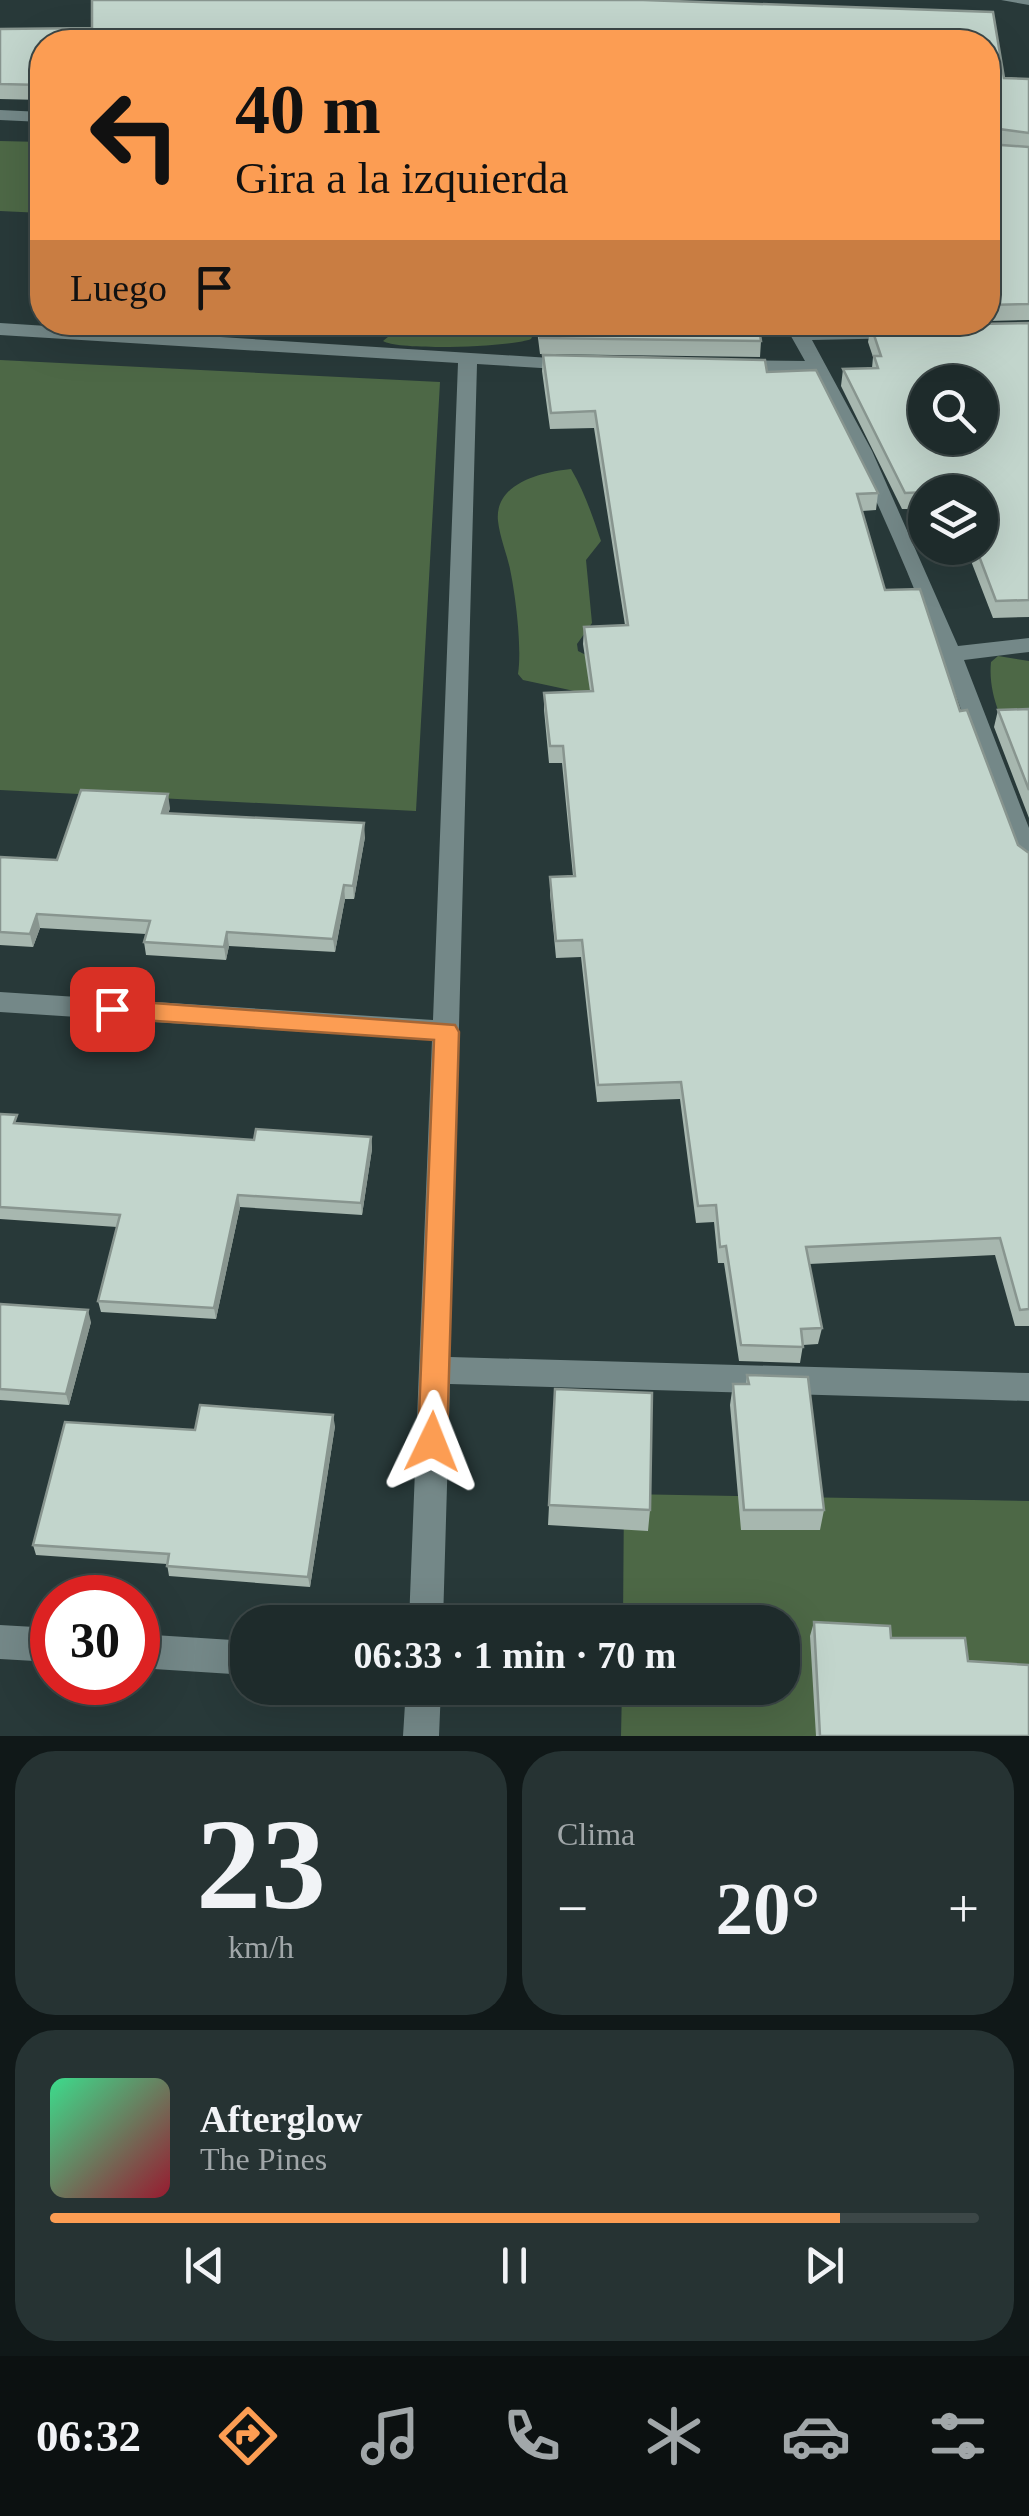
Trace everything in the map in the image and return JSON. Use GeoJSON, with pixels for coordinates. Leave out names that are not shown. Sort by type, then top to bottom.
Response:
{"type":"FeatureCollection","features":[{"type":"Feature","properties":{"kind":"street"},"geometry":{"type":"LineString","coordinates":[[1008,0],[1029,1]]}},
{"type":"Feature","properties":{"kind":"street"},"geometry":{"type":"LineString","coordinates":[[0,116],[30,117]]}},
{"type":"Feature","properties":{"kind":"street"},"geometry":{"type":"LineString","coordinates":[[0,329],[30,331]]}},
{"type":"Feature","properties":{"kind":"street"},"geometry":{"type":"LineString","coordinates":[[100,335],[593,365]]}},
{"type":"Feature","properties":{"kind":"street"},"geometry":{"type":"LineString","coordinates":[[800,335],[842,406],[950,654],[1029,861]]}},
{"type":"Feature","properties":{"kind":"street"},"geometry":{"type":"LineString","coordinates":[[427,1605],[468,357]]}},
{"type":"Feature","properties":{"kind":"street"},"geometry":{"type":"LineString","coordinates":[[706,366],[820,367]]}},
{"type":"Feature","properties":{"kind":"street"},"geometry":{"type":"LineString","coordinates":[[950,654],[1029,645]]}},
{"type":"Feature","properties":{"kind":"street"},"geometry":{"type":"LineString","coordinates":[[0,1002],[446,1032]]}},
{"type":"Feature","properties":{"kind":"street"},"geometry":{"type":"LineString","coordinates":[[435,1370],[1029,1387]]}},
{"type":"Feature","properties":{"kind":"street"},"geometry":{"type":"LineString","coordinates":[[0,1642],[30,1644]]}},
{"type":"Feature","properties":{"kind":"street"},"geometry":{"type":"LineString","coordinates":[[160,1652],[230,1657]]}},
{"type":"Feature","properties":{"kind":"street"},"geometry":{"type":"LineString","coordinates":[[422,1736],[423,1705]]}},
{"type":"Feature","properties":{"kind":"green space"},"geometry":{"type":"Polygon","coordinates":[[[0,141],[30,142],[30,212],[0,211],[0,141]]]}},
{"type":"Feature","properties":{"kind":"green space"},"geometry":{"type":"Polygon","coordinates":[[[390,335],[533,335],[520,342],[456,347],[383,341],[390,335]]]}},
{"type":"Feature","properties":{"kind":"green space"},"geometry":{"type":"Polygon","coordinates":[[[0,360],[440,382],[416,811],[0,790],[0,360]]]}},
{"type":"Feature","properties":{"kind":"green space"},"geometry":{"type":"Polygon","coordinates":[[[571,469],[601,541],[586,560],[592,623],[577,644],[578,651],[588,656],[593,695],[523,680],[518,674],[515,597],[498,521],[499,508],[512,489],[534,477],[571,469]]]}},
{"type":"Feature","properties":{"kind":"green space"},"geometry":{"type":"Polygon","coordinates":[[[998,656],[1029,661],[1029,772],[1002,719],[993,691],[991,662],[998,656]]]}},
{"type":"Feature","properties":{"kind":"green space"},"geometry":{"type":"Polygon","coordinates":[[[624,1494],[1029,1501],[1029,1736],[621,1736],[622,1705],[800,1705],[800,1605],[623,1605],[624,1494]]]}},
{"type":"Feature","properties":{"kind":"building"},"geometry":{"type":"Polygon","coordinates":[[[92,0],[643,0],[993,12],[996,30],[30,30],[30,85],[0,84],[0,29],[92,28],[92,0]]]}},
{"type":"Feature","properties":{"kind":"building"},"geometry":{"type":"Polygon","coordinates":[[[1000,54],[1004,78],[1029,79],[1029,133],[1000,129],[1000,54]]]}},
{"type":"Feature","properties":{"kind":"building"},"geometry":{"type":"Polygon","coordinates":[[[1000,145],[1029,147],[1029,304],[1000,305],[1000,145]]]}},
{"type":"Feature","properties":{"kind":"building"},"geometry":{"type":"Polygon","coordinates":[[[1029,323],[1029,600],[996,601],[982,565],[998,565],[998,475],[908,475],[905,493],[843,369],[878,368],[874,356],[881,356],[874,335],[1000,335],[1000,324],[1029,323]]]}},
{"type":"Feature","properties":{"kind":"building"},"geometry":{"type":"Polygon","coordinates":[[[540,335],[760,335],[761,341],[540,335]]]}},
{"type":"Feature","properties":{"kind":"building"},"geometry":{"type":"Polygon","coordinates":[[[543,355],[765,360],[767,372],[816,370],[878,493],[857,494],[885,590],[920,589],[960,711],[967,710],[1018,845],[1029,853],[1029,1309],[1020,1310],[1000,1238],[806,1247],[822,1328],[801,1329],[803,1347],[741,1345],[726,1246],[720,1247],[716,1205],[698,1206],[681,1082],[598,1085],[582,940],[556,941],[550,877],[575,876],[563,746],[550,746],[544,693],[593,691],[584,627],[628,625],[595,411],[551,413],[543,355]]]}},
{"type":"Feature","properties":{"kind":"building"},"geometry":{"type":"Polygon","coordinates":[[[1029,709],[1029,790],[998,710],[1029,709]]]}},
{"type":"Feature","properties":{"kind":"building"},"geometry":{"type":"Polygon","coordinates":[[[81,790],[168,794],[162,813],[364,823],[353,886],[344,885],[333,939],[227,932],[224,947],[144,942],[150,921],[37,914],[30,934],[0,932],[0,857],[57,860],[81,790]]]}},
{"type":"Feature","properties":{"kind":"building"},"geometry":{"type":"Polygon","coordinates":[[[0,1114],[17,1115],[14,1123],[254,1140],[256,1129],[371,1137],[361,1203],[238,1195],[214,1308],[98,1301],[120,1215],[0,1207],[0,1114]]]}},
{"type":"Feature","properties":{"kind":"building"},"geometry":{"type":"Polygon","coordinates":[[[0,1304],[88,1310],[66,1394],[0,1389],[0,1304]]]}},
{"type":"Feature","properties":{"kind":"building"},"geometry":{"type":"Polygon","coordinates":[[[747,1375],[808,1377],[824,1510],[744,1510],[733,1384],[749,1384],[747,1375]]]}},
{"type":"Feature","properties":{"kind":"building"},"geometry":{"type":"Polygon","coordinates":[[[555,1389],[652,1393],[650,1510],[549,1505],[555,1389]]]}},
{"type":"Feature","properties":{"kind":"building"},"geometry":{"type":"Polygon","coordinates":[[[200,1405],[333,1415],[308,1577],[167,1566],[169,1554],[33,1545],[65,1422],[195,1430],[200,1405]]]}},
{"type":"Feature","properties":{"kind":"building"},"geometry":{"type":"Polygon","coordinates":[[[814,1622],[890,1626],[891,1638],[965,1638],[968,1661],[1029,1665],[1029,1736],[820,1736],[814,1622]]]}},
{"type":"Feature","properties":{"kind":"route"},"geometry":{"type":"LineString","coordinates":[[112,1009],[446,1032],[432,1442]]}}]}
